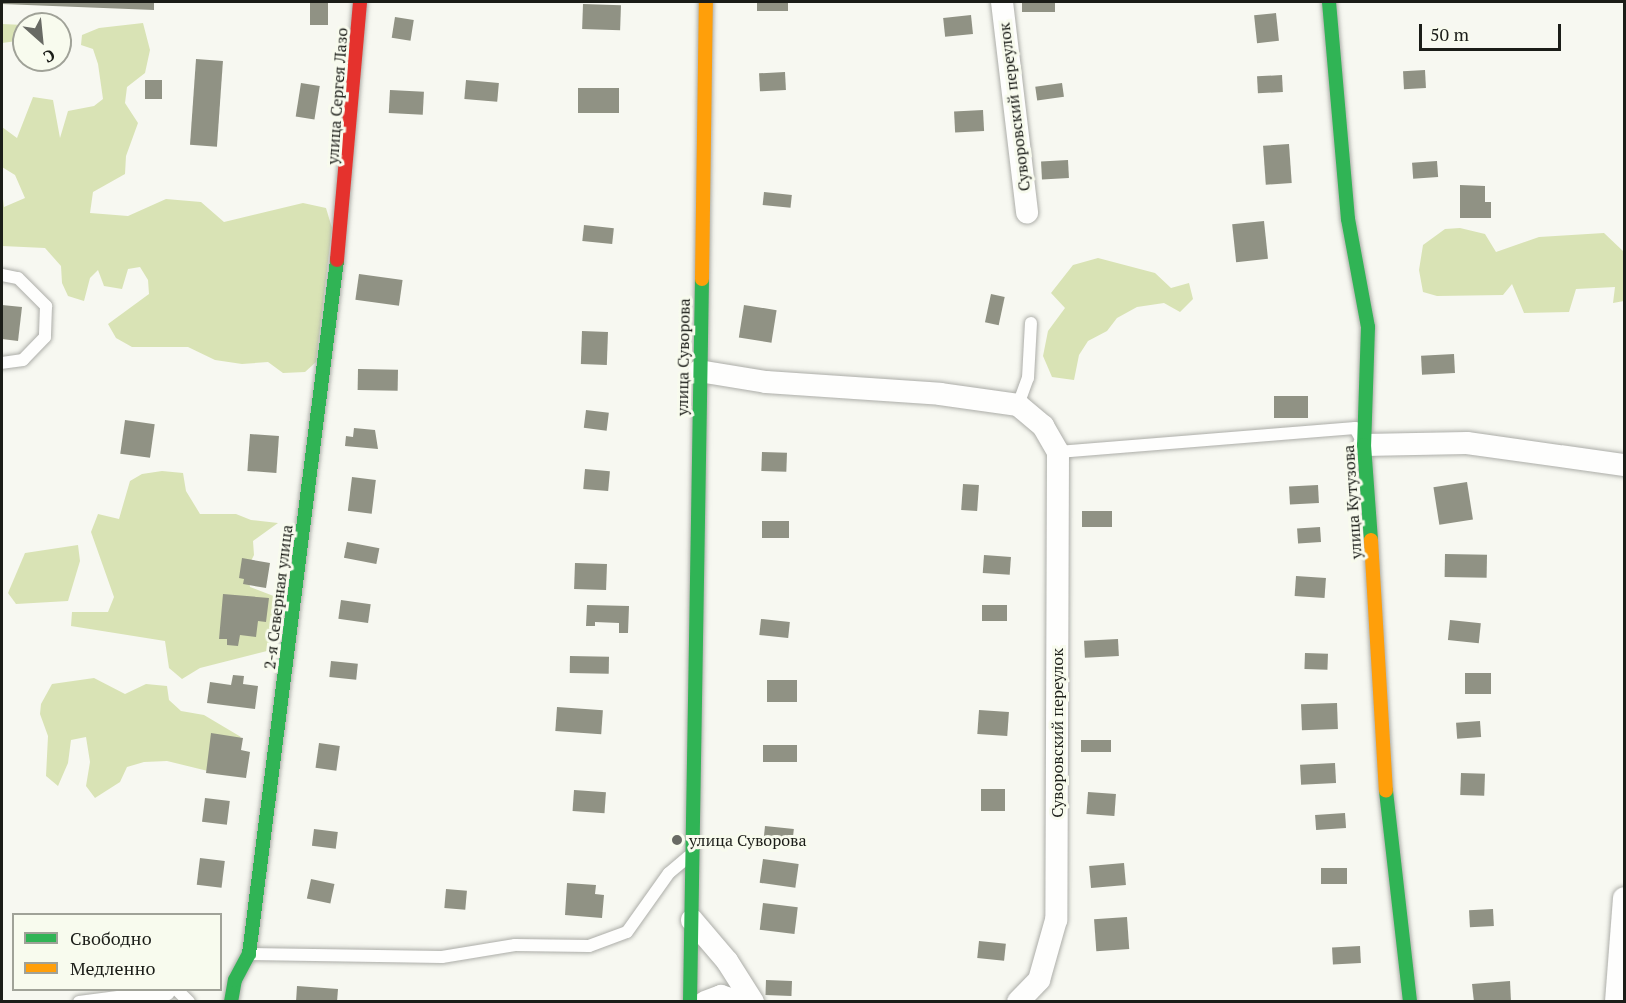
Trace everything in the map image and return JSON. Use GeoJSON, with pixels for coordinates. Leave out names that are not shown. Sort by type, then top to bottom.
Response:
{"type":"FeatureCollection","features":[{"type":"Feature","properties":{"kind":"street","name":"улица Сергея Лазо"},"geometry":{"type":"LineString","coordinates":[[346,192],[360,2]]}},
{"type":"Feature","properties":{"kind":"street","name":"улица Суворова"},"geometry":{"type":"LineString","coordinates":[[690,1002],[706,2]]}},
{"type":"Feature","properties":{"kind":"street","name":"Суворовский переулок"},"geometry":{"type":"LineString","coordinates":[[1002,2],[1027,213]]}},
{"type":"Feature","properties":{"kind":"street","name":"улица Кутузова"},"geometry":{"type":"LineString","coordinates":[[1329,2],[1348,219],[1368,327],[1364,445],[1384,710],[1384,780],[1410,1002]]}},
{"type":"Feature","properties":{"kind":"street","name":"2-я Северная улица"},"geometry":{"type":"LineString","coordinates":[[229,988],[249,954],[346,192]]}},
{"type":"Feature","properties":{"kind":"street"},"geometry":{"type":"LineString","coordinates":[[699,371],[766,382],[940,394],[1018,405],[1044,426],[1058,452]]}},
{"type":"Feature","properties":{"kind":"street"},"geometry":{"type":"LineString","coordinates":[[1364,445],[1467,443],[1624,465]]}},
{"type":"Feature","properties":{"kind":"street","name":"Суворовский переулок"},"geometry":{"type":"LineString","coordinates":[[1018,1002],[1039,980],[1056,920],[1058,452]]}},
{"type":"Feature","properties":{"kind":"street"},"geometry":{"type":"LineString","coordinates":[[1616,1002],[1622,970],[1624,898]]}},
{"type":"Feature","properties":{"kind":"street"},"geometry":{"type":"LineString","coordinates":[[692,920],[727,961],[753,1002]]}},
{"type":"Feature","properties":{"kind":"street"},"geometry":{"type":"LineString","coordinates":[[705,1002],[721,996],[741,1002]]}},
{"type":"Feature","properties":{"kind":"lane"},"geometry":{"type":"LineString","coordinates":[[2,275],[18,278],[46,306],[45,337],[23,360],[2,363]]}},
{"type":"Feature","properties":{"kind":"lane"},"geometry":{"type":"LineString","coordinates":[[1018,405],[1028,378],[1031,323]]}},
{"type":"Feature","properties":{"kind":"lane"},"geometry":{"type":"LineString","coordinates":[[1058,452],[1354,428],[1364,445]]}},
{"type":"Feature","properties":{"kind":"lane"},"geometry":{"type":"LineString","coordinates":[[249,954],[442,957],[515,945],[589,946],[627,932],[669,873],[691,854]]}},
{"type":"Feature","properties":{"kind":"lane"},"geometry":{"type":"LineString","coordinates":[[178,991],[189,1002]]}},
{"type":"Feature","properties":{"kind":"lane"},"geometry":{"type":"LineString","coordinates":[[79,1002],[148,995]]}},
{"type":"Feature","properties":{"kind":"green space"},"geometry":{"type":"Polygon","coordinates":[[[143,23],[150,50],[145,73],[127,87],[125,103],[138,123],[126,156],[125,174],[93,192],[90,213],[128,216],[166,199],[201,202],[224,222],[303,203],[326,208],[332,228],[316,362],[305,372],[283,373],[268,362],[242,364],[215,360],[188,347],[132,347],[116,338],[108,324],[149,294],[148,280],[140,267],[128,269],[122,289],[104,286],[98,270],[90,278],[84,301],[68,296],[62,283],[61,266],[45,248],[2,246],[2,191],[4,207],[25,198],[15,175],[2,167],[2,127],[17,138],[33,97],[53,100],[60,138],[68,111],[94,106],[103,99],[98,64],[93,49],[81,45],[82,35],[99,28],[143,23]]]}},
{"type":"Feature","properties":{"kind":"green space"},"geometry":{"type":"Polygon","coordinates":[[[2,24],[12,24],[12,42],[2,43],[2,24]]]}},
{"type":"Feature","properties":{"kind":"green space"},"geometry":{"type":"Polygon","coordinates":[[[1460,228],[1485,234],[1496,252],[1539,237],[1604,233],[1624,252],[1624,301],[1613,303],[1615,287],[1576,289],[1569,312],[1524,313],[1512,284],[1503,295],[1437,296],[1423,292],[1419,270],[1423,245],[1445,229],[1460,228]]]}},
{"type":"Feature","properties":{"kind":"green space"},"geometry":{"type":"Polygon","coordinates":[[[1098,258],[1155,273],[1171,288],[1189,283],[1193,299],[1180,312],[1164,303],[1137,307],[1117,318],[1107,331],[1088,341],[1079,355],[1074,380],[1052,377],[1043,356],[1048,331],[1065,308],[1051,293],[1073,265],[1098,258]]]}},
{"type":"Feature","properties":{"kind":"green space"},"geometry":{"type":"Polygon","coordinates":[[[162,471],[183,473],[186,491],[200,514],[236,514],[251,520],[278,523],[253,541],[254,555],[247,569],[250,587],[284,600],[285,620],[270,631],[271,650],[200,668],[182,679],[169,668],[165,641],[71,626],[72,612],[108,612],[114,597],[91,532],[98,514],[119,519],[130,481],[142,474],[162,471]]]}},
{"type":"Feature","properties":{"kind":"green space"},"geometry":{"type":"Polygon","coordinates":[[[78,545],[80,561],[68,601],[16,604],[8,593],[25,553],[78,545]]]}},
{"type":"Feature","properties":{"kind":"green space"},"geometry":{"type":"Polygon","coordinates":[[[94,678],[125,694],[146,684],[167,686],[169,700],[181,711],[204,715],[241,737],[220,755],[212,772],[167,761],[144,762],[127,767],[120,782],[95,798],[86,786],[90,762],[86,737],[71,740],[68,763],[58,786],[46,776],[48,736],[40,714],[41,704],[52,684],[94,678]]]}},
{"type":"Feature","properties":{"kind":"building"},"geometry":{"type":"Polygon","coordinates":[[[2,2],[154,2],[154,10],[2,4],[2,2]]]}},
{"type":"Feature","properties":{"kind":"building"},"geometry":{"type":"Polygon","coordinates":[[[310,2],[328,2],[328,25],[310,25],[310,2]]]}},
{"type":"Feature","properties":{"kind":"building"},"geometry":{"type":"Polygon","coordinates":[[[757,2],[788,2],[788,11],[757,11],[757,2]]]}},
{"type":"Feature","properties":{"kind":"building"},"geometry":{"type":"Polygon","coordinates":[[[1022,2],[1055,2],[1055,12],[1022,12],[1022,2]]]}},
{"type":"Feature","properties":{"kind":"building"},"geometry":{"type":"Polygon","coordinates":[[[583,4],[621,5],[620,30],[582,29],[583,4]]]}},
{"type":"Feature","properties":{"kind":"building"},"geometry":{"type":"Polygon","coordinates":[[[1276,13],[1279,41],[1257,43],[1254,15],[1276,13]]]}},
{"type":"Feature","properties":{"kind":"building"},"geometry":{"type":"Polygon","coordinates":[[[971,15],[973,34],[945,37],[943,18],[971,15]]]}},
{"type":"Feature","properties":{"kind":"building"},"geometry":{"type":"Polygon","coordinates":[[[395,17],[414,20],[410,41],[392,38],[395,17]]]}},
{"type":"Feature","properties":{"kind":"building"},"geometry":{"type":"Polygon","coordinates":[[[196,59],[223,61],[217,147],[190,145],[196,59]]]}},
{"type":"Feature","properties":{"kind":"building"},"geometry":{"type":"Polygon","coordinates":[[[1425,70],[1426,88],[1404,89],[1403,71],[1425,70]]]}},
{"type":"Feature","properties":{"kind":"building"},"geometry":{"type":"Polygon","coordinates":[[[785,72],[786,90],[760,91],[759,73],[785,72]]]}},
{"type":"Feature","properties":{"kind":"building"},"geometry":{"type":"Polygon","coordinates":[[[1282,75],[1283,92],[1258,93],[1257,76],[1282,75]]]}},
{"type":"Feature","properties":{"kind":"building"},"geometry":{"type":"Polygon","coordinates":[[[145,80],[162,80],[162,99],[145,99],[145,80]]]}},
{"type":"Feature","properties":{"kind":"building"},"geometry":{"type":"Polygon","coordinates":[[[466,80],[499,83],[497,102],[464,99],[466,80]]]}},
{"type":"Feature","properties":{"kind":"building"},"geometry":{"type":"Polygon","coordinates":[[[301,83],[320,86],[314,120],[296,117],[301,83]]]}},
{"type":"Feature","properties":{"kind":"building"},"geometry":{"type":"Polygon","coordinates":[[[1062,83],[1064,97],[1037,101],[1035,87],[1062,83]]]}},
{"type":"Feature","properties":{"kind":"building"},"geometry":{"type":"Polygon","coordinates":[[[578,88],[619,88],[619,113],[578,113],[578,88]]]}},
{"type":"Feature","properties":{"kind":"building"},"geometry":{"type":"Polygon","coordinates":[[[390,90],[424,92],[423,115],[389,113],[390,90]]]}},
{"type":"Feature","properties":{"kind":"building"},"geometry":{"type":"Polygon","coordinates":[[[983,110],[984,131],[955,132],[954,112],[983,110]]]}},
{"type":"Feature","properties":{"kind":"building"},"geometry":{"type":"Polygon","coordinates":[[[1289,144],[1292,183],[1266,185],[1263,146],[1289,144]]]}},
{"type":"Feature","properties":{"kind":"building"},"geometry":{"type":"Polygon","coordinates":[[[1068,160],[1069,178],[1042,179],[1041,161],[1068,160]]]}},
{"type":"Feature","properties":{"kind":"building"},"geometry":{"type":"Polygon","coordinates":[[[1437,161],[1438,177],[1413,179],[1412,163],[1437,161]]]}},
{"type":"Feature","properties":{"kind":"building"},"geometry":{"type":"Polygon","coordinates":[[[1460,185],[1485,186],[1485,202],[1491,202],[1491,218],[1460,218],[1460,185]]]}},
{"type":"Feature","properties":{"kind":"building"},"geometry":{"type":"Polygon","coordinates":[[[764,192],[792,195],[790,208],[763,205],[764,192]]]}},
{"type":"Feature","properties":{"kind":"building"},"geometry":{"type":"Polygon","coordinates":[[[1264,221],[1268,259],[1236,262],[1232,224],[1264,221]]]}},
{"type":"Feature","properties":{"kind":"building"},"geometry":{"type":"Polygon","coordinates":[[[584,225],[614,228],[612,244],[582,241],[584,225]]]}},
{"type":"Feature","properties":{"kind":"building"},"geometry":{"type":"Polygon","coordinates":[[[359,274],[403,280],[399,306],[355,300],[359,274]]]}},
{"type":"Feature","properties":{"kind":"building"},"geometry":{"type":"Polygon","coordinates":[[[991,294],[1005,297],[999,325],[985,322],[991,294]]]}},
{"type":"Feature","properties":{"kind":"building"},"geometry":{"type":"Polygon","coordinates":[[[2,305],[22,307],[18,341],[2,339],[2,305]]]}},
{"type":"Feature","properties":{"kind":"building"},"geometry":{"type":"Polygon","coordinates":[[[744,305],[777,310],[771,343],[739,338],[744,305]]]}},
{"type":"Feature","properties":{"kind":"building"},"geometry":{"type":"Polygon","coordinates":[[[582,331],[608,332],[607,365],[581,364],[582,331]]]}},
{"type":"Feature","properties":{"kind":"building"},"geometry":{"type":"Polygon","coordinates":[[[1454,354],[1455,373],[1422,375],[1421,356],[1454,354]]]}},
{"type":"Feature","properties":{"kind":"building"},"geometry":{"type":"Polygon","coordinates":[[[358,369],[398,370],[398,391],[358,390],[358,369]]]}},
{"type":"Feature","properties":{"kind":"building"},"geometry":{"type":"Polygon","coordinates":[[[1274,396],[1308,396],[1308,418],[1274,418],[1274,396]]]}},
{"type":"Feature","properties":{"kind":"building"},"geometry":{"type":"Polygon","coordinates":[[[586,410],[609,413],[607,431],[584,428],[586,410]]]}},
{"type":"Feature","properties":{"kind":"building"},"geometry":{"type":"Polygon","coordinates":[[[125,420],[155,424],[150,458],[120,454],[125,420]]]}},
{"type":"Feature","properties":{"kind":"building"},"geometry":{"type":"Polygon","coordinates":[[[354,428],[375,430],[378,449],[345,446],[346,436],[353,437],[354,428]]]}},
{"type":"Feature","properties":{"kind":"building"},"geometry":{"type":"Polygon","coordinates":[[[250,434],[279,436],[276,473],[247,471],[250,434]]]}},
{"type":"Feature","properties":{"kind":"building"},"geometry":{"type":"Polygon","coordinates":[[[762,452],[787,453],[786,472],[761,471],[762,452]]]}},
{"type":"Feature","properties":{"kind":"building"},"geometry":{"type":"Polygon","coordinates":[[[585,469],[610,471],[608,491],[583,489],[585,469]]]}},
{"type":"Feature","properties":{"kind":"building"},"geometry":{"type":"Polygon","coordinates":[[[352,477],[376,480],[372,514],[348,511],[352,477]]]}},
{"type":"Feature","properties":{"kind":"building"},"geometry":{"type":"Polygon","coordinates":[[[1467,482],[1473,520],[1439,525],[1433,487],[1467,482]]]}},
{"type":"Feature","properties":{"kind":"building"},"geometry":{"type":"Polygon","coordinates":[[[963,484],[979,485],[977,511],[961,510],[963,484]]]}},
{"type":"Feature","properties":{"kind":"building"},"geometry":{"type":"Polygon","coordinates":[[[1318,485],[1319,503],[1290,504],[1289,487],[1318,485]]]}},
{"type":"Feature","properties":{"kind":"building"},"geometry":{"type":"Polygon","coordinates":[[[1082,511],[1112,511],[1112,527],[1082,527],[1082,511]]]}},
{"type":"Feature","properties":{"kind":"building"},"geometry":{"type":"Polygon","coordinates":[[[762,521],[789,521],[789,538],[762,538],[762,521]]]}},
{"type":"Feature","properties":{"kind":"building"},"geometry":{"type":"Polygon","coordinates":[[[1320,527],[1321,542],[1298,544],[1297,529],[1320,527]]]}},
{"type":"Feature","properties":{"kind":"building"},"geometry":{"type":"Polygon","coordinates":[[[347,542],[379,548],[376,564],[344,558],[347,542]]]}},
{"type":"Feature","properties":{"kind":"building"},"geometry":{"type":"Polygon","coordinates":[[[1445,554],[1487,555],[1487,578],[1445,577],[1445,554]]]}},
{"type":"Feature","properties":{"kind":"building"},"geometry":{"type":"Polygon","coordinates":[[[984,555],[1011,557],[1010,575],[983,573],[984,555]]]}},
{"type":"Feature","properties":{"kind":"building"},"geometry":{"type":"Polygon","coordinates":[[[242,558],[270,563],[266,588],[243,584],[244,579],[239,578],[242,558]]]}},
{"type":"Feature","properties":{"kind":"building"},"geometry":{"type":"Polygon","coordinates":[[[575,563],[607,564],[606,590],[574,589],[575,563]]]}},
{"type":"Feature","properties":{"kind":"building"},"geometry":{"type":"Polygon","coordinates":[[[1296,576],[1326,578],[1325,598],[1295,596],[1296,576]]]}},
{"type":"Feature","properties":{"kind":"building"},"geometry":{"type":"Polygon","coordinates":[[[223,594],[269,598],[266,622],[258,621],[256,637],[240,635],[238,646],[227,645],[227,639],[219,639],[223,594]]]}},
{"type":"Feature","properties":{"kind":"building"},"geometry":{"type":"Polygon","coordinates":[[[341,600],[371,604],[368,623],[338,619],[341,600]]]}},
{"type":"Feature","properties":{"kind":"building"},"geometry":{"type":"Polygon","coordinates":[[[587,605],[629,606],[628,633],[619,633],[619,623],[595,622],[595,626],[586,626],[587,605]]]}},
{"type":"Feature","properties":{"kind":"building"},"geometry":{"type":"Polygon","coordinates":[[[982,605],[1007,605],[1007,621],[982,621],[982,605]]]}},
{"type":"Feature","properties":{"kind":"building"},"geometry":{"type":"Polygon","coordinates":[[[761,619],[790,622],[788,638],[759,635],[761,619]]]}},
{"type":"Feature","properties":{"kind":"building"},"geometry":{"type":"Polygon","coordinates":[[[1450,620],[1481,623],[1479,643],[1448,640],[1450,620]]]}},
{"type":"Feature","properties":{"kind":"building"},"geometry":{"type":"Polygon","coordinates":[[[1118,639],[1119,656],[1085,658],[1084,641],[1118,639]]]}},
{"type":"Feature","properties":{"kind":"building"},"geometry":{"type":"Polygon","coordinates":[[[1305,653],[1328,654],[1327,670],[1304,669],[1305,653]]]}},
{"type":"Feature","properties":{"kind":"building"},"geometry":{"type":"Polygon","coordinates":[[[570,656],[609,657],[609,674],[570,673],[570,656]]]}},
{"type":"Feature","properties":{"kind":"building"},"geometry":{"type":"Polygon","coordinates":[[[331,661],[358,664],[356,680],[329,677],[331,661]]]}},
{"type":"Feature","properties":{"kind":"building"},"geometry":{"type":"Polygon","coordinates":[[[1465,673],[1491,673],[1491,694],[1465,694],[1465,673]]]}},
{"type":"Feature","properties":{"kind":"building"},"geometry":{"type":"Polygon","coordinates":[[[233,675],[244,676],[243,684],[258,686],[255,709],[207,703],[210,682],[231,685],[233,675]]]}},
{"type":"Feature","properties":{"kind":"building"},"geometry":{"type":"Polygon","coordinates":[[[767,680],[797,680],[797,702],[767,702],[767,680]]]}},
{"type":"Feature","properties":{"kind":"building"},"geometry":{"type":"Polygon","coordinates":[[[1337,703],[1338,729],[1302,730],[1301,704],[1337,703]]]}},
{"type":"Feature","properties":{"kind":"building"},"geometry":{"type":"Polygon","coordinates":[[[557,707],[603,710],[601,734],[555,731],[557,707]]]}},
{"type":"Feature","properties":{"kind":"building"},"geometry":{"type":"Polygon","coordinates":[[[979,710],[1009,712],[1007,736],[977,734],[979,710]]]}},
{"type":"Feature","properties":{"kind":"building"},"geometry":{"type":"Polygon","coordinates":[[[1480,721],[1481,737],[1457,739],[1456,723],[1480,721]]]}},
{"type":"Feature","properties":{"kind":"building"},"geometry":{"type":"Polygon","coordinates":[[[211,733],[243,738],[241,750],[250,752],[246,778],[206,773],[211,733]]]}},
{"type":"Feature","properties":{"kind":"building"},"geometry":{"type":"Polygon","coordinates":[[[1081,740],[1111,740],[1111,752],[1081,752],[1081,740]]]}},
{"type":"Feature","properties":{"kind":"building"},"geometry":{"type":"Polygon","coordinates":[[[319,743],[340,746],[336,771],[316,768],[319,743]]]}},
{"type":"Feature","properties":{"kind":"building"},"geometry":{"type":"Polygon","coordinates":[[[763,745],[797,745],[797,762],[763,762],[763,745]]]}},
{"type":"Feature","properties":{"kind":"building"},"geometry":{"type":"Polygon","coordinates":[[[1335,763],[1336,783],[1301,785],[1300,765],[1335,763]]]}},
{"type":"Feature","properties":{"kind":"building"},"geometry":{"type":"Polygon","coordinates":[[[1461,773],[1485,774],[1484,796],[1460,795],[1461,773]]]}},
{"type":"Feature","properties":{"kind":"building"},"geometry":{"type":"Polygon","coordinates":[[[981,789],[1005,789],[1005,811],[981,811],[981,789]]]}},
{"type":"Feature","properties":{"kind":"building"},"geometry":{"type":"Polygon","coordinates":[[[574,790],[606,792],[604,813],[573,811],[574,790]]]}},
{"type":"Feature","properties":{"kind":"building"},"geometry":{"type":"Polygon","coordinates":[[[1088,792],[1116,794],[1114,816],[1086,814],[1088,792]]]}},
{"type":"Feature","properties":{"kind":"building"},"geometry":{"type":"Polygon","coordinates":[[[205,798],[230,801],[227,825],[202,822],[205,798]]]}},
{"type":"Feature","properties":{"kind":"building"},"geometry":{"type":"Polygon","coordinates":[[[1345,813],[1346,828],[1316,830],[1315,815],[1345,813]]]}},
{"type":"Feature","properties":{"kind":"building"},"geometry":{"type":"Polygon","coordinates":[[[765,826],[794,829],[792,844],[763,841],[765,826]]]}},
{"type":"Feature","properties":{"kind":"building"},"geometry":{"type":"Polygon","coordinates":[[[314,829],[338,832],[336,849],[312,846],[314,829]]]}},
{"type":"Feature","properties":{"kind":"building"},"geometry":{"type":"Polygon","coordinates":[[[200,858],[225,861],[222,888],[197,885],[200,858]]]}},
{"type":"Feature","properties":{"kind":"building"},"geometry":{"type":"Polygon","coordinates":[[[763,859],[799,864],[795,888],[760,883],[763,859]]]}},
{"type":"Feature","properties":{"kind":"building"},"geometry":{"type":"Polygon","coordinates":[[[1124,863],[1126,885],[1091,888],[1089,866],[1124,863]]]}},
{"type":"Feature","properties":{"kind":"building"},"geometry":{"type":"Polygon","coordinates":[[[1321,868],[1347,868],[1347,884],[1321,884],[1321,868]]]}},
{"type":"Feature","properties":{"kind":"building"},"geometry":{"type":"Polygon","coordinates":[[[311,879],[334,884],[330,904],[307,899],[311,879]]]}},
{"type":"Feature","properties":{"kind":"building"},"geometry":{"type":"Polygon","coordinates":[[[567,883],[596,885],[595,894],[604,895],[602,918],[565,915],[567,883]]]}},
{"type":"Feature","properties":{"kind":"building"},"geometry":{"type":"Polygon","coordinates":[[[446,889],[467,891],[465,910],[444,908],[446,889]]]}},
{"type":"Feature","properties":{"kind":"building"},"geometry":{"type":"Polygon","coordinates":[[[763,903],[798,907],[794,934],[760,930],[763,903]]]}},
{"type":"Feature","properties":{"kind":"building"},"geometry":{"type":"Polygon","coordinates":[[[1493,909],[1494,926],[1470,927],[1469,910],[1493,909]]]}},
{"type":"Feature","properties":{"kind":"building"},"geometry":{"type":"Polygon","coordinates":[[[1127,917],[1129,949],[1096,951],[1094,919],[1127,917]]]}},
{"type":"Feature","properties":{"kind":"building"},"geometry":{"type":"Polygon","coordinates":[[[979,941],[1006,944],[1004,961],[977,958],[979,941]]]}},
{"type":"Feature","properties":{"kind":"building"},"geometry":{"type":"Polygon","coordinates":[[[1360,946],[1361,963],[1333,964],[1332,947],[1360,946]]]}},
{"type":"Feature","properties":{"kind":"building"},"geometry":{"type":"Polygon","coordinates":[[[766,980],[792,981],[791,996],[765,995],[766,980]]]}},
{"type":"Feature","properties":{"kind":"building"},"geometry":{"type":"Polygon","coordinates":[[[1510,981],[1511,1002],[1474,1002],[1472,984],[1510,981]]]}},
{"type":"Feature","properties":{"kind":"building"},"geometry":{"type":"Polygon","coordinates":[[[297,986],[338,989],[337,1002],[296,1002],[297,986]]]}},
{"type":"Feature","properties":{"kind":"traffic: fast"},"geometry":{"type":"LineString","coordinates":[[1329,2],[1348,219],[1368,327],[1364,445],[1371,540]]}},
{"type":"Feature","properties":{"kind":"traffic: fast"},"geometry":{"type":"LineString","coordinates":[[231,1002],[235,980],[249,954],[337,260]]}},
{"type":"Feature","properties":{"kind":"traffic: fast"},"geometry":{"type":"LineString","coordinates":[[690,1002],[702,279]]}},
{"type":"Feature","properties":{"kind":"traffic: fast"},"geometry":{"type":"LineString","coordinates":[[1386,791],[1410,1002]]}},
{"type":"Feature","properties":{"kind":"traffic: slow"},"geometry":{"type":"LineString","coordinates":[[702,279],[706,2]]}},
{"type":"Feature","properties":{"kind":"traffic: slow"},"geometry":{"type":"LineString","coordinates":[[1371,540],[1386,791]]}},
{"type":"Feature","properties":{"kind":"traffic: jam"},"geometry":{"type":"LineString","coordinates":[[337,260],[360,2]]}},
{"type":"Feature","properties":{"kind":"place","name":"улица Суворова"},"geometry":{"type":"Point","coordinates":[677,840]}}]}
